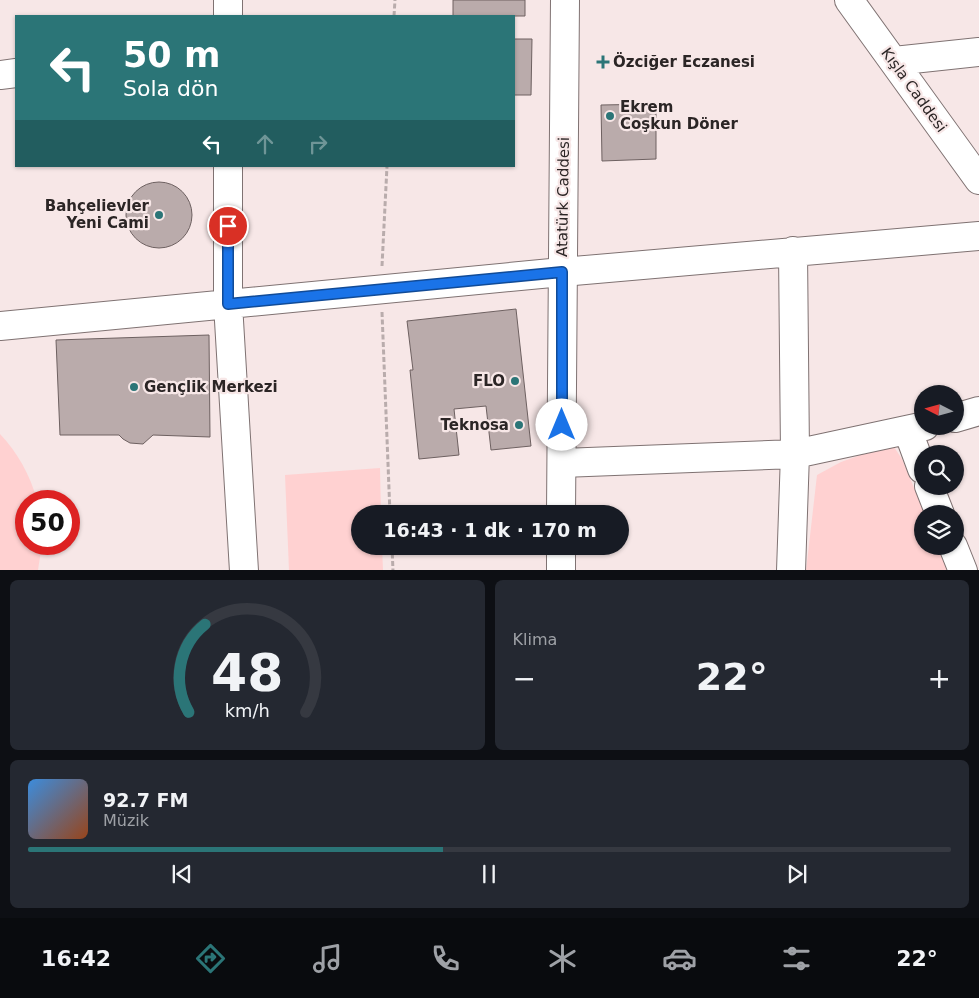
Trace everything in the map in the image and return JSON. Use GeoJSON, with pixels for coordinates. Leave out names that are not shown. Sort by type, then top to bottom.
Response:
{"type":"FeatureCollection","features":[{"type":"Feature","properties":{"kind":"street"},"geometry":{"type":"LineString","coordinates":[[228,0],[228,15]]}},
{"type":"Feature","properties":{"kind":"street","name":"Atatürk Caddesi"},"geometry":{"type":"LineString","coordinates":[[562,505],[565,0]]}},
{"type":"Feature","properties":{"kind":"street","name":"Kışla Caddesi"},"geometry":{"type":"LineString","coordinates":[[850,0],[979,180]]}},
{"type":"Feature","properties":{"kind":"street"},"geometry":{"type":"LineString","coordinates":[[894,61],[979,52]]}},
{"type":"Feature","properties":{"kind":"street"},"geometry":{"type":"LineString","coordinates":[[0,74],[15,73]]}},
{"type":"Feature","properties":{"kind":"street"},"geometry":{"type":"LineString","coordinates":[[228,167],[228,304],[244,570]]}},
{"type":"Feature","properties":{"kind":"street"},"geometry":{"type":"LineString","coordinates":[[0,326],[562,272],[979,236]]}},
{"type":"Feature","properties":{"kind":"street"},"geometry":{"type":"LineString","coordinates":[[791,570],[795,454],[793,251]]}},
{"type":"Feature","properties":{"kind":"street"},"geometry":{"type":"LineString","coordinates":[[964,415],[979,411]]}},
{"type":"Feature","properties":{"kind":"street"},"geometry":{"type":"LineString","coordinates":[[562,463],[795,454],[914,429]]}},
{"type":"Feature","properties":{"kind":"street"},"geometry":{"type":"LineString","coordinates":[[561,555],[561,570]]}},
{"type":"Feature","properties":{"kind":"street"},"geometry":{"type":"LineString","coordinates":[[957,555],[963,570]]}},
{"type":"Feature","properties":{"kind":"path"},"geometry":{"type":"LineString","coordinates":[[394,15],[395,0]]}},
{"type":"Feature","properties":{"kind":"path"},"geometry":{"type":"LineString","coordinates":[[387,167],[381,289],[390,505]]}},
{"type":"Feature","properties":{"kind":"path"},"geometry":{"type":"LineString","coordinates":[[392,555],[392,570]]}},
{"type":"Feature","properties":{"kind":"shaded area"},"geometry":{"type":"Polygon","coordinates":[[[0,434],[23,465],[34,490],[15,490],[15,555],[40,555],[38,570],[0,570],[0,434]]]}},
{"type":"Feature","properties":{"kind":"shaded area"},"geometry":{"type":"Polygon","coordinates":[[[892,444],[902,459],[914,488],[914,495],[917,495],[921,505],[914,505],[914,555],[943,555],[947,566],[946,570],[806,570],[817,475],[841,462],[892,444]]]}},
{"type":"Feature","properties":{"kind":"shaded area"},"geometry":{"type":"Polygon","coordinates":[[[380,468],[381,505],[351,505],[351,555],[382,555],[383,570],[289,570],[285,475],[380,468]]]}},
{"type":"Feature","properties":{"kind":"building"},"geometry":{"type":"Polygon","coordinates":[[[453,0],[525,0],[525,16],[453,15],[453,0]]]}},
{"type":"Feature","properties":{"kind":"building"},"geometry":{"type":"Polygon","coordinates":[[[515,39],[532,39],[531,95],[515,95],[515,39]]]}},
{"type":"Feature","properties":{"kind":"building"},"geometry":{"type":"Polygon","coordinates":[[[656,104],[656,159],[602,161],[601,105],[656,104]]]}},
{"type":"Feature","properties":{"kind":"building","name":"Bahçelievler Yeni Cami"},"geometry":{"type":"Polygon","coordinates":[[[159,182],[171,185],[182,192],[189,203],[192,215],[189,227],[182,238],[171,245],[159,248],[147,245],[136,238],[129,227],[126,215],[129,203],[136,192],[147,185],[159,182]]]}},
{"type":"Feature","properties":{"kind":"building"},"geometry":{"type":"Polygon","coordinates":[[[516,309],[531,446],[491,450],[486,406],[454,409],[459,455],[419,459],[410,370],[413,370],[407,321],[516,309]]]}},
{"type":"Feature","properties":{"kind":"building","name":"Gençlik Merkezi"},"geometry":{"type":"Polygon","coordinates":[[[209,335],[210,437],[153,435],[143,444],[130,443],[119,435],[60,435],[56,340],[209,335]]]}},
{"type":"Feature","properties":{"kind":"place","name":"Özciğer Eczanesi"},"geometry":{"type":"Point","coordinates":[603,62]}},
{"type":"Feature","properties":{"kind":"place","name":"Ekrem Coşkun Döner"},"geometry":{"type":"Point","coordinates":[610,116]}},
{"type":"Feature","properties":{"kind":"place","name":"Bahçelievler Yeni Cami"},"geometry":{"type":"Point","coordinates":[159,215]}},
{"type":"Feature","properties":{"kind":"place","name":"FLO"},"geometry":{"type":"Point","coordinates":[515,381]}},
{"type":"Feature","properties":{"kind":"place","name":"Gençlik Merkezi"},"geometry":{"type":"Point","coordinates":[134,387]}},
{"type":"Feature","properties":{"kind":"place","name":"Teknosa"},"geometry":{"type":"Point","coordinates":[519,425]}},
{"type":"Feature","properties":{"kind":"route"},"geometry":{"type":"LineString","coordinates":[[228,226],[228,304],[562,272],[562,425]]}}]}
